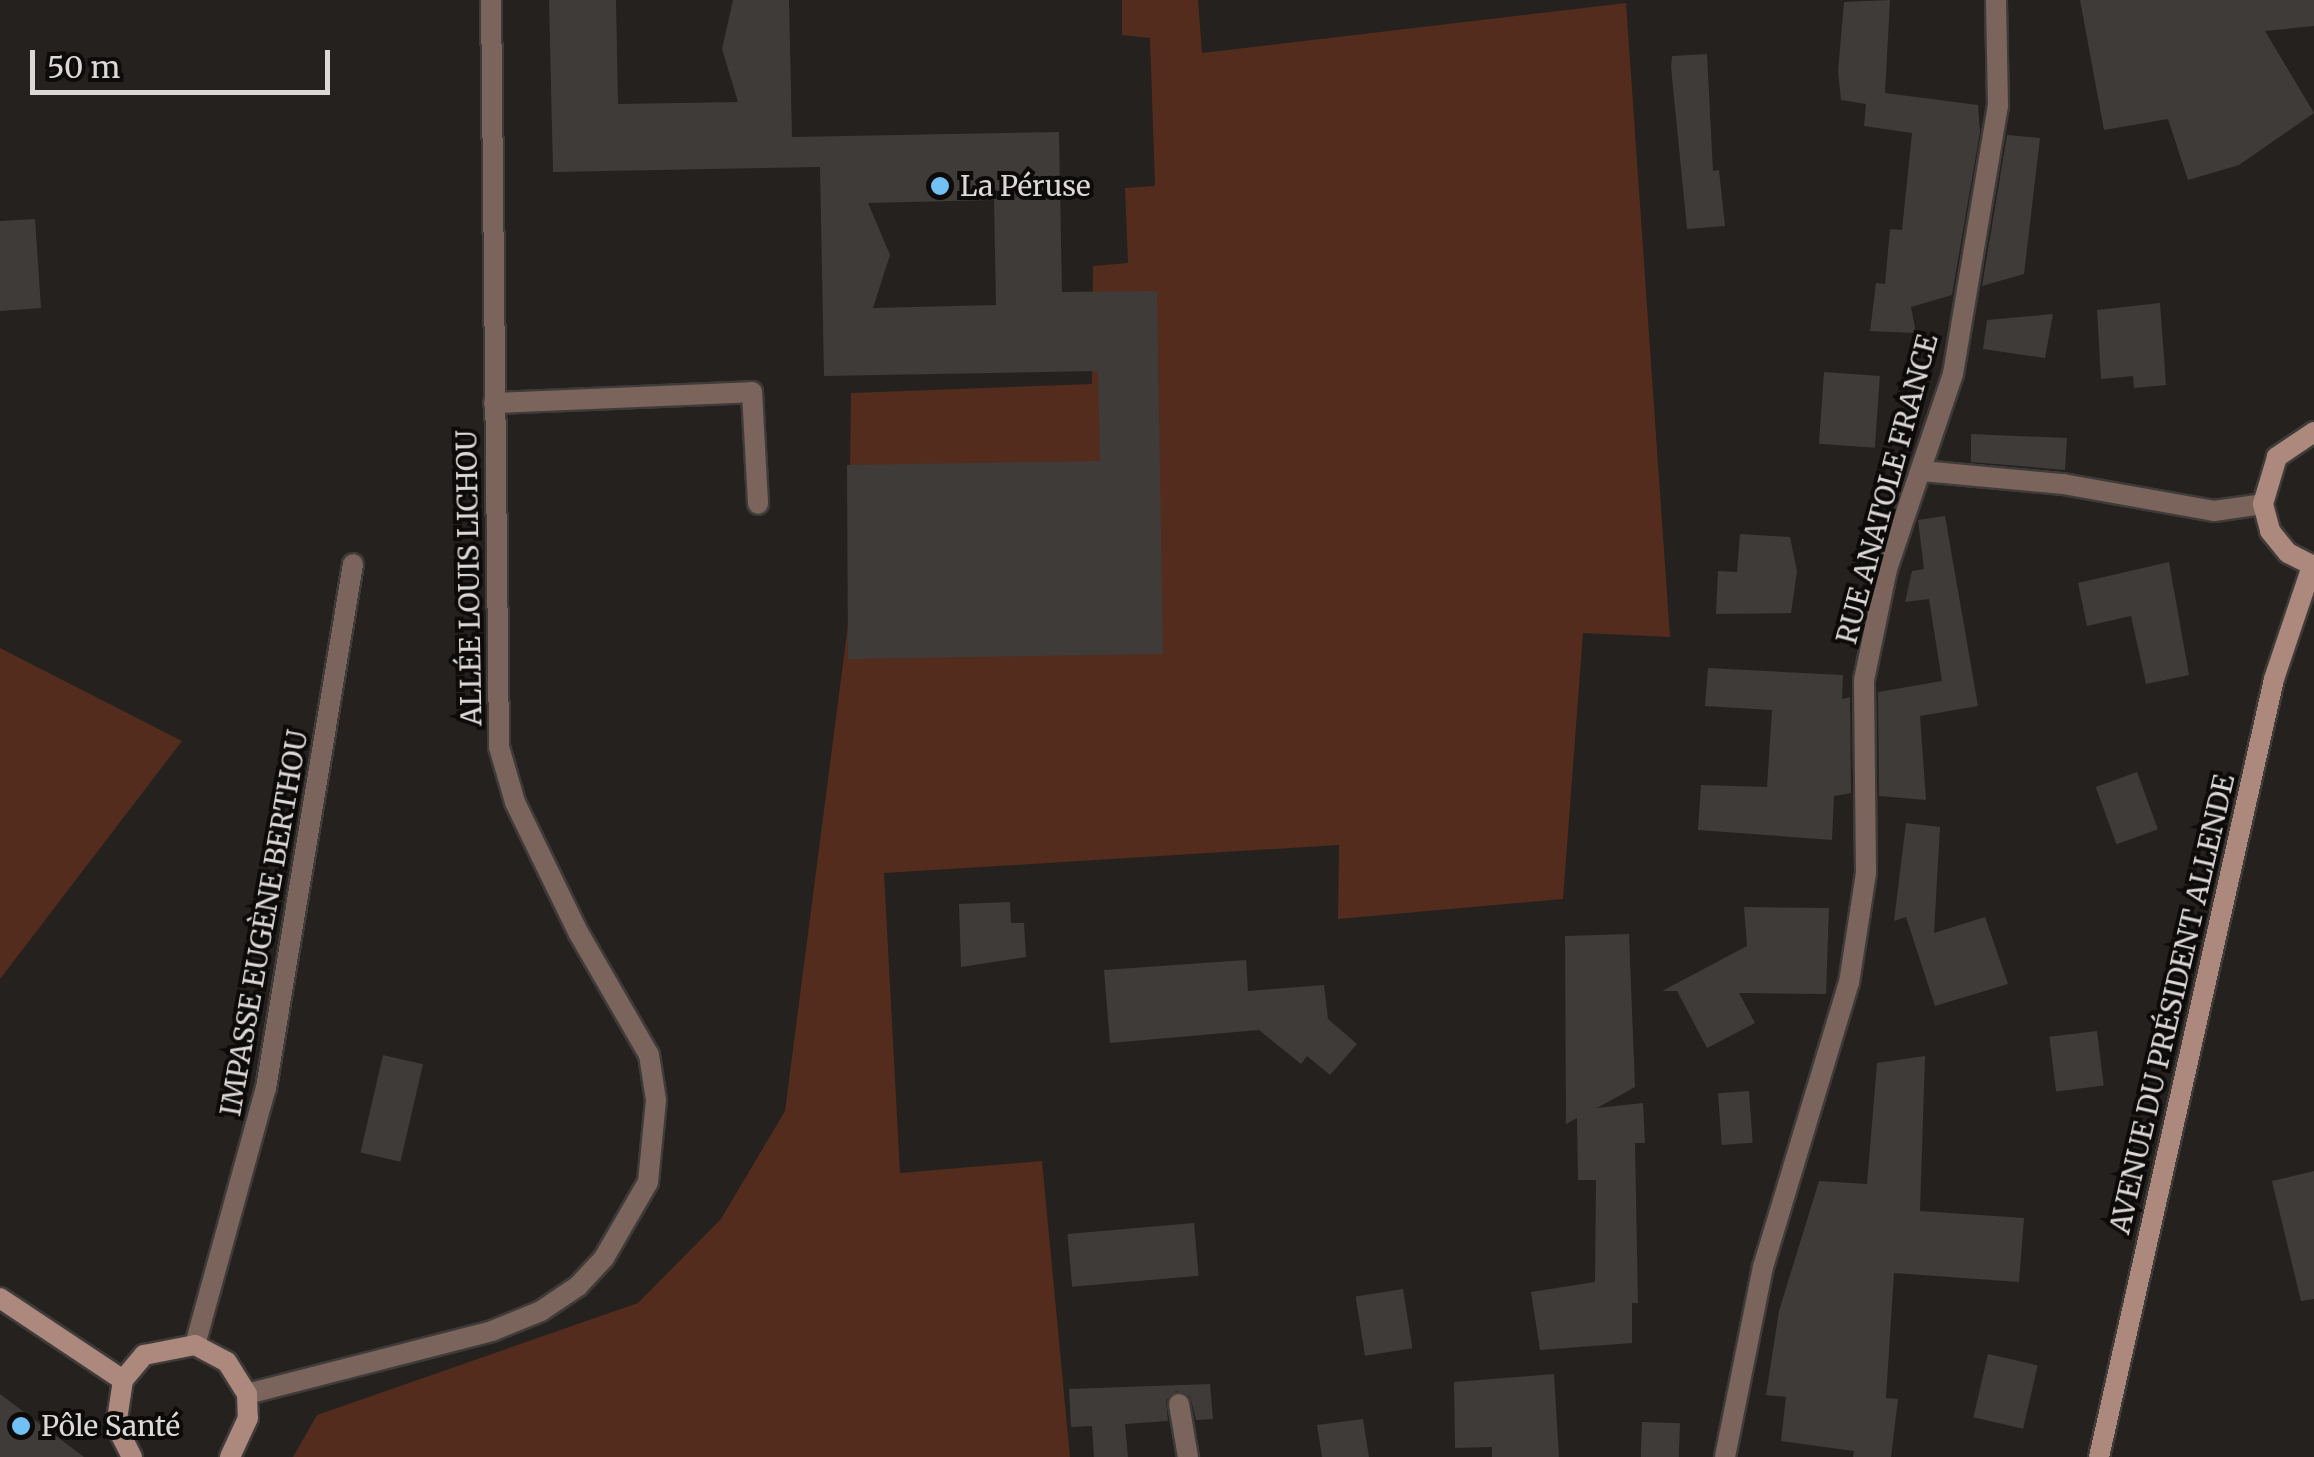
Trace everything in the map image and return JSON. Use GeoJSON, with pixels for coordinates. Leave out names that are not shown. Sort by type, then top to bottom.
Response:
{"type":"FeatureCollection","features":[{"type":"Feature","properties":{"kind":"main road"},"geometry":{"type":"LineString","coordinates":[[2313,566],[2288,552],[2270,531],[2263,504],[2277,458],[2314,432]]}},
{"type":"Feature","properties":{"kind":"main road","name":"AVENUE DU PRÉSIDENT ALLENDE"},"geometry":{"type":"LineString","coordinates":[[2098,1457],[2274,680],[2313,566]]}},
{"type":"Feature","properties":{"kind":"main road"},"geometry":{"type":"LineString","coordinates":[[0,1298],[123,1380]]}},
{"type":"Feature","properties":{"kind":"main road"},"geometry":{"type":"LineString","coordinates":[[132,1457],[116,1426],[123,1380],[144,1355],[194,1345],[227,1362],[247,1394],[248,1418],[230,1457]]}},
{"type":"Feature","properties":{"kind":"street","name":"ALLÉE LOUIS LICHOU"},"geometry":{"type":"LineString","coordinates":[[247,1394],[492,1331],[541,1311],[578,1286],[604,1258],[648,1182],[656,1100],[649,1056],[579,934],[515,802],[499,747],[491,0]]}},
{"type":"Feature","properties":{"kind":"street","name":"RUE ANATOLE FRANCE"},"geometry":{"type":"LineString","coordinates":[[1724,1457],[1763,1267],[1849,983],[1866,874],[1864,680],[1887,568],[1953,374],[1998,106],[1996,0]]}},
{"type":"Feature","properties":{"kind":"street"},"geometry":{"type":"LineString","coordinates":[[494,403],[752,392],[758,504]]}},
{"type":"Feature","properties":{"kind":"street"},"geometry":{"type":"LineString","coordinates":[[1922,471],[2062,484],[2214,511],[2263,504]]}},
{"type":"Feature","properties":{"kind":"street","name":"IMPASSE EUGÈNE BERTHOU"},"geometry":{"type":"LineString","coordinates":[[194,1345],[266,1088],[353,564]]}},
{"type":"Feature","properties":{"kind":"street"},"geometry":{"type":"LineString","coordinates":[[1180,1404],[1188,1457]]}},
{"type":"Feature","properties":{"kind":"shaded area"},"geometry":{"type":"Polygon","coordinates":[[[1122,0],[1198,0],[1202,53],[1626,3],[1670,637],[1583,633],[1563,899],[1338,919],[1339,845],[884,873],[900,1173],[1042,1161],[1070,1457],[293,1457],[317,1415],[638,1303],[721,1219],[785,1111],[848,625],[851,393],[1092,384],[1093,266],[1128,263],[1125,188],[1155,186],[1150,38],[1122,35],[1122,0]]]}},
{"type":"Feature","properties":{"kind":"shaded area"},"geometry":{"type":"Polygon","coordinates":[[[0,648],[182,741],[0,979],[0,648]]]}},
{"type":"Feature","properties":{"kind":"building"},"geometry":{"type":"Polygon","coordinates":[[[549,0],[616,0],[618,104],[738,102],[722,49],[733,0],[789,0],[792,137],[1059,132],[1062,292],[1157,291],[1163,654],[848,659],[847,465],[1100,461],[1098,371],[824,376],[820,167],[553,172],[549,0]],[[994,200],[868,203],[890,255],[873,308],[996,305],[994,200]]]}},
{"type":"Feature","properties":{"kind":"building"},"geometry":{"type":"Polygon","coordinates":[[[1890,0],[1885,93],[1978,105],[1980,132],[1952,295],[1911,307],[1916,333],[1870,331],[1876,283],[1885,284],[1890,229],[1902,230],[1912,133],[1864,126],[1866,104],[1841,100],[1838,71],[1844,2],[1890,0]]]}},
{"type":"Feature","properties":{"kind":"building"},"geometry":{"type":"Polygon","coordinates":[[[2080,0],[2314,0],[2314,26],[2265,31],[2314,113],[2239,165],[2188,180],[2168,119],[2104,130],[2080,0]]]}},
{"type":"Feature","properties":{"kind":"building"},"geometry":{"type":"Polygon","coordinates":[[[1707,54],[1713,171],[1719,170],[1725,226],[1687,229],[1672,56],[1707,54]]]}},
{"type":"Feature","properties":{"kind":"building"},"geometry":{"type":"Polygon","coordinates":[[[2007,135],[2040,138],[2024,274],[1982,286],[2007,135]]]}},
{"type":"Feature","properties":{"kind":"building"},"geometry":{"type":"Polygon","coordinates":[[[35,219],[41,308],[0,311],[0,221],[35,219]]]}},
{"type":"Feature","properties":{"kind":"building"},"geometry":{"type":"Polygon","coordinates":[[[2160,303],[2166,385],[2134,388],[2133,376],[2101,379],[2097,310],[2160,303]]]}},
{"type":"Feature","properties":{"kind":"building"},"geometry":{"type":"Polygon","coordinates":[[[2053,314],[2045,358],[1983,349],[1987,320],[2053,314]]]}},
{"type":"Feature","properties":{"kind":"building"},"geometry":{"type":"Polygon","coordinates":[[[1824,372],[1880,376],[1875,448],[1819,444],[1824,372]]]}},
{"type":"Feature","properties":{"kind":"building"},"geometry":{"type":"Polygon","coordinates":[[[1971,434],[2067,438],[2065,470],[1971,462],[1971,434]]]}},
{"type":"Feature","properties":{"kind":"building"},"geometry":{"type":"Polygon","coordinates":[[[1945,516],[1978,706],[1920,716],[1926,800],[1879,796],[1878,692],[1942,681],[1929,599],[1905,602],[1912,571],[1924,569],[1918,520],[1945,516]]]}},
{"type":"Feature","properties":{"kind":"building"},"geometry":{"type":"Polygon","coordinates":[[[1740,534],[1790,537],[1797,571],[1791,613],[1716,614],[1718,571],[1737,572],[1740,534]]]}},
{"type":"Feature","properties":{"kind":"building"},"geometry":{"type":"Polygon","coordinates":[[[2169,562],[2189,675],[2146,684],[2131,616],[2087,626],[2078,583],[2169,562]]]}},
{"type":"Feature","properties":{"kind":"building"},"geometry":{"type":"Polygon","coordinates":[[[1708,668],[1843,675],[1842,699],[1850,697],[1851,793],[1834,796],[1832,840],[1698,830],[1701,785],[1767,787],[1772,710],[1705,706],[1708,668]]]}},
{"type":"Feature","properties":{"kind":"building"},"geometry":{"type":"Polygon","coordinates":[[[2137,772],[2158,829],[2117,844],[2096,787],[2137,772]]]}},
{"type":"Feature","properties":{"kind":"building"},"geometry":{"type":"Polygon","coordinates":[[[1906,823],[1940,827],[1934,933],[1985,917],[2008,984],[1935,1006],[1906,917],[1894,921],[1906,823]]]}},
{"type":"Feature","properties":{"kind":"building"},"geometry":{"type":"Polygon","coordinates":[[[1010,902],[1011,923],[1024,923],[1026,957],[961,967],[959,904],[1010,902]]]}},
{"type":"Feature","properties":{"kind":"building"},"geometry":{"type":"Polygon","coordinates":[[[1744,907],[1829,908],[1826,994],[1739,993],[1755,1023],[1707,1048],[1677,991],[1662,991],[1747,946],[1744,907]]]}},
{"type":"Feature","properties":{"kind":"building"},"geometry":{"type":"Polygon","coordinates":[[[1629,934],[1635,1087],[1597,1108],[1643,1103],[1645,1143],[1635,1143],[1638,1303],[1632,1303],[1632,1343],[1540,1350],[1531,1292],[1595,1282],[1596,1180],[1578,1180],[1577,1118],[1566,1124],[1565,936],[1629,934]]]}},
{"type":"Feature","properties":{"kind":"building"},"geometry":{"type":"Polygon","coordinates":[[[1246,960],[1248,991],[1324,985],[1328,1019],[1357,1044],[1330,1075],[1307,1056],[1301,1064],[1259,1030],[1110,1043],[1104,970],[1246,960]]]}},
{"type":"Feature","properties":{"kind":"building"},"geometry":{"type":"Polygon","coordinates":[[[2097,1031],[2104,1086],[2056,1091],[2049,1037],[2097,1031]]]}},
{"type":"Feature","properties":{"kind":"building"},"geometry":{"type":"Polygon","coordinates":[[[383,1055],[423,1064],[400,1162],[361,1152],[383,1055]]]}},
{"type":"Feature","properties":{"kind":"building"},"geometry":{"type":"Polygon","coordinates":[[[1925,1056],[1920,1211],[2024,1218],[2019,1282],[1894,1273],[1886,1398],[1898,1399],[1891,1457],[1853,1457],[1854,1451],[1781,1441],[1786,1397],[1766,1395],[1779,1311],[1819,1181],[1867,1184],[1877,1063],[1925,1056]]]}},
{"type":"Feature","properties":{"kind":"building"},"geometry":{"type":"Polygon","coordinates":[[[1749,1091],[1753,1143],[1722,1145],[1718,1093],[1749,1091]]]}},
{"type":"Feature","properties":{"kind":"building"},"geometry":{"type":"Polygon","coordinates":[[[2314,1171],[2314,1299],[2301,1301],[2272,1181],[2314,1171]]]}},
{"type":"Feature","properties":{"kind":"building"},"geometry":{"type":"Polygon","coordinates":[[[1194,1223],[1199,1276],[1072,1287],[1067,1234],[1194,1223]]]}},
{"type":"Feature","properties":{"kind":"building"},"geometry":{"type":"Polygon","coordinates":[[[1403,1289],[1412,1348],[1365,1356],[1356,1297],[1403,1289]]]}},
{"type":"Feature","properties":{"kind":"building"},"geometry":{"type":"Polygon","coordinates":[[[1988,1354],[2038,1365],[2023,1429],[1973,1417],[1988,1354]]]}},
{"type":"Feature","properties":{"kind":"building"},"geometry":{"type":"Polygon","coordinates":[[[1554,1374],[1559,1457],[1492,1457],[1492,1447],[1455,1448],[1454,1382],[1554,1374]]]}},
{"type":"Feature","properties":{"kind":"building"},"geometry":{"type":"Polygon","coordinates":[[[1210,1384],[1213,1419],[1196,1420],[1190,1396],[1176,1391],[1166,1400],[1168,1421],[1125,1424],[1128,1457],[1094,1457],[1092,1426],[1071,1427],[1069,1389],[1210,1384]]]}},
{"type":"Feature","properties":{"kind":"building","name":"Pôle Santé"},"geometry":{"type":"Polygon","coordinates":[[[0,1394],[84,1457],[0,1457],[0,1394]]]}},
{"type":"Feature","properties":{"kind":"building"},"geometry":{"type":"Polygon","coordinates":[[[1363,1419],[1369,1457],[1322,1457],[1317,1425],[1363,1419]]]}},
{"type":"Feature","properties":{"kind":"building"},"geometry":{"type":"Polygon","coordinates":[[[1642,1422],[1680,1423],[1679,1457],[1641,1457],[1642,1422]]]}},
{"type":"Feature","properties":{"kind":"place","name":"La Péruse"},"geometry":{"type":"Point","coordinates":[940,186]}},
{"type":"Feature","properties":{"kind":"place","name":"Pôle Santé"},"geometry":{"type":"Point","coordinates":[21,1426]}}]}
